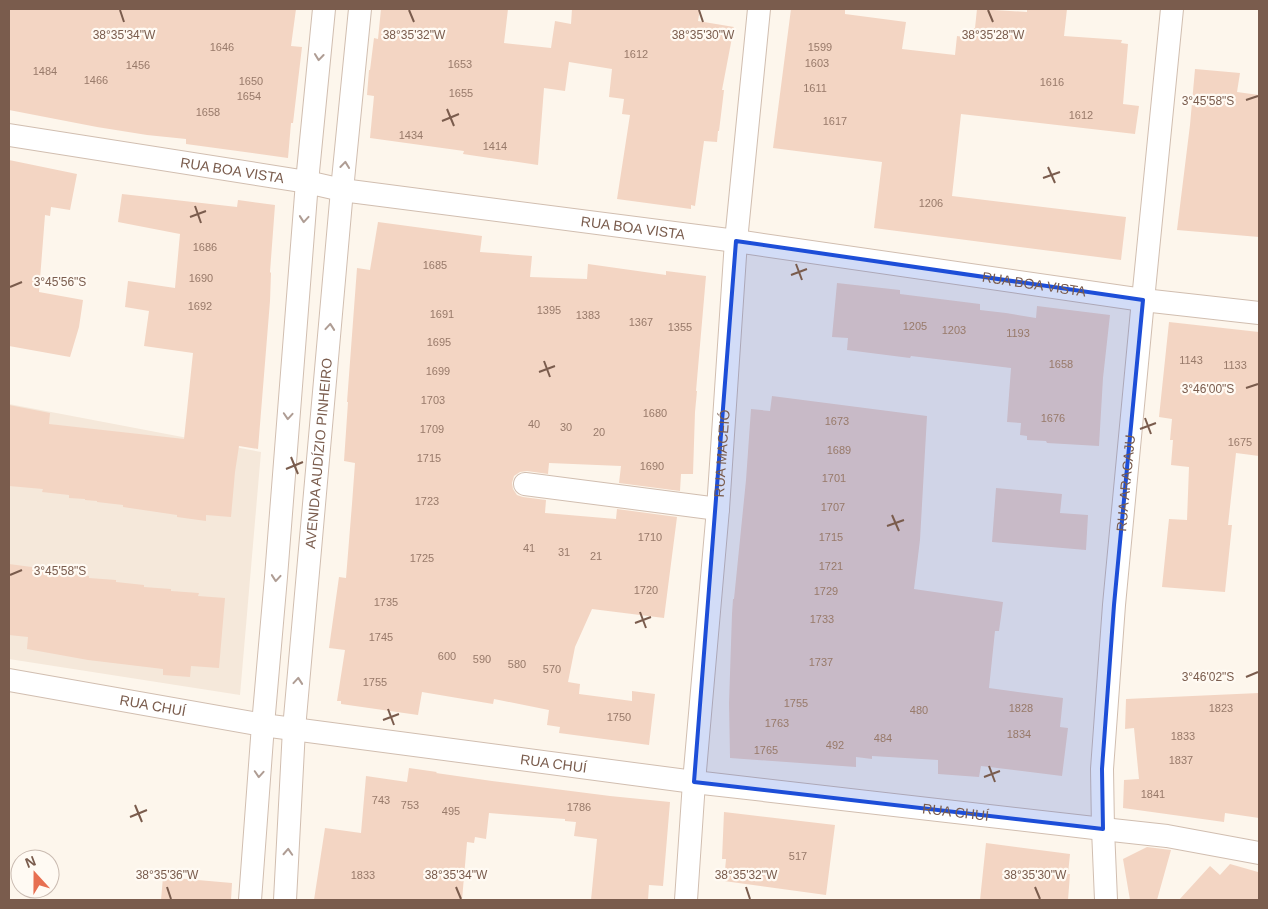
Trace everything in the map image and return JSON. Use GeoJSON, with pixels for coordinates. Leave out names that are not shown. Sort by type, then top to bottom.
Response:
{"type":"FeatureCollection","features":[{"type":"Feature","properties":{"kind":"street"},"geometry":{"type":"LineString","coordinates":[[250,900],[307,182],[324,9]]}},
{"type":"Feature","properties":{"kind":"street","name":"AVENIDA AUDÍZIO PINHEIRO"},"geometry":{"type":"LineString","coordinates":[[285,900],[294,729],[360,9]]}},
{"type":"Feature","properties":{"kind":"street","name":"RUA MACEIÓ"},"geometry":{"type":"LineString","coordinates":[[686,900],[694,782],[718,509],[736,241],[759,9]]}},
{"type":"Feature","properties":{"kind":"street","name":"RUA ARACAJU"},"geometry":{"type":"LineString","coordinates":[[1106,900],[1102,829],[1102,769],[1112,634],[1172,9]]}},
{"type":"Feature","properties":{"kind":"street","name":"RUA BOA VISTA"},"geometry":{"type":"LineString","coordinates":[[9,135],[307,182],[342,190],[736,241],[1143,300],[1259,313]]}},
{"type":"Feature","properties":{"kind":"street"},"geometry":{"type":"LineString","coordinates":[[290,389],[324,394]]}},
{"type":"Feature","properties":{"kind":"street"},"geometry":{"type":"LineString","coordinates":[[525,484],[718,509]]}},
{"type":"Feature","properties":{"kind":"street","name":"RUA CHUÍ"},"geometry":{"type":"LineString","coordinates":[[9,680],[263,725],[694,782],[1167,836],[1259,853]]}},
{"type":"Feature","properties":{"kind":"highlighted area"},"geometry":{"type":"Polygon","coordinates":[[[736,241],[1143,300],[1114,605],[1102,769],[1103,829],[694,782],[736,241]]]}},
{"type":"Feature","properties":{"kind":"shaded area"},"geometry":{"type":"Polygon","coordinates":[[[9,404],[261,452],[240,695],[9,659],[9,404]]]}},
{"type":"Feature","properties":{"kind":"building"},"geometry":{"type":"Polygon","coordinates":[[[9,9],[296,9],[291,46],[302,47],[288,158],[186,144],[186,139],[97,127],[9,110],[9,9]]]}},
{"type":"Feature","properties":{"kind":"building"},"geometry":{"type":"Polygon","coordinates":[[[381,9],[508,9],[504,43],[551,48],[555,21],[571,24],[572,9],[700,9],[698,21],[734,27],[722,90],[724,90],[717,142],[704,141],[695,206],[691,205],[691,209],[617,199],[630,115],[622,114],[624,99],[609,97],[612,69],[569,62],[565,91],[544,88],[538,165],[463,154],[464,151],[370,138],[374,96],[367,95],[369,70],[374,38],[378,39],[381,9]]]}},
{"type":"Feature","properties":{"kind":"building"},"geometry":{"type":"Polygon","coordinates":[[[791,9],[845,9],[845,14],[906,22],[902,49],[955,55],[957,36],[970,38],[971,28],[975,28],[977,9],[1027,12],[1027,9],[1067,9],[1064,36],[1122,40],[1121,43],[1128,44],[1123,104],[1139,106],[1135,134],[961,114],[952,196],[1126,217],[1121,260],[874,228],[882,162],[773,148],[791,9]]]}},
{"type":"Feature","properties":{"kind":"building"},"geometry":{"type":"Polygon","coordinates":[[[1195,69],[1240,73],[1237,92],[1259,95],[1259,237],[1177,230],[1195,69]]]}},
{"type":"Feature","properties":{"kind":"building"},"geometry":{"type":"Polygon","coordinates":[[[9,160],[77,174],[70,210],[51,207],[50,216],[45,215],[39,292],[83,300],[79,327],[70,357],[9,346],[9,160]]]}},
{"type":"Feature","properties":{"kind":"building"},"geometry":{"type":"Polygon","coordinates":[[[122,194],[237,207],[238,200],[275,205],[270,272],[270,301],[258,449],[239,446],[231,517],[206,515],[206,521],[177,517],[177,515],[123,507],[123,505],[69,498],[69,495],[42,492],[43,489],[9,486],[9,405],[50,413],[49,424],[184,439],[193,353],[144,346],[149,311],[125,307],[128,281],[175,288],[180,234],[118,222],[122,194]]]}},
{"type":"Feature","properties":{"kind":"building"},"geometry":{"type":"Polygon","coordinates":[[[378,222],[482,236],[480,252],[532,256],[530,277],[587,279],[588,264],[666,275],[666,271],[706,276],[696,391],[693,474],[681,474],[680,491],[619,483],[621,466],[549,463],[548,474],[520,472],[514,476],[512,483],[517,495],[546,500],[545,513],[616,519],[617,509],[677,517],[664,618],[592,609],[575,647],[568,682],[580,684],[579,694],[632,701],[632,691],[655,694],[649,745],[559,733],[560,727],[547,725],[549,710],[494,699],[493,704],[422,692],[418,715],[341,704],[341,701],[337,701],[345,650],[329,648],[339,577],[346,578],[352,504],[355,463],[344,461],[357,268],[370,270],[378,222]]]}},
{"type":"Feature","properties":{"kind":"building"},"geometry":{"type":"Polygon","coordinates":[[[837,283],[900,290],[900,294],[980,304],[980,310],[1036,318],[1037,306],[1110,315],[1103,378],[1099,446],[1047,443],[1046,441],[1027,440],[1027,436],[1020,435],[1021,423],[1007,422],[1011,368],[847,350],[848,338],[832,337],[837,283]]]}},
{"type":"Feature","properties":{"kind":"building"},"geometry":{"type":"Polygon","coordinates":[[[1169,322],[1259,332],[1259,456],[1236,453],[1228,525],[1232,525],[1225,592],[1162,587],[1169,519],[1187,520],[1189,467],[1171,465],[1173,440],[1170,440],[1172,419],[1159,417],[1169,322]]]}},
{"type":"Feature","properties":{"kind":"building"},"geometry":{"type":"Polygon","coordinates":[[[772,396],[927,416],[920,540],[914,589],[1003,602],[999,631],[995,631],[989,688],[1063,698],[1060,727],[1068,728],[1062,776],[981,766],[979,777],[938,774],[938,760],[872,756],[872,759],[856,757],[856,767],[730,758],[729,703],[732,614],[746,480],[751,409],[770,411],[772,396]]]}},
{"type":"Feature","properties":{"kind":"building"},"geometry":{"type":"Polygon","coordinates":[[[996,488],[1062,494],[1060,513],[1088,515],[1086,550],[992,542],[996,488]]]}},
{"type":"Feature","properties":{"kind":"building"},"geometry":{"type":"Polygon","coordinates":[[[9,564],[62,571],[62,573],[89,576],[89,578],[116,580],[116,582],[144,585],[144,587],[199,593],[198,596],[225,598],[219,668],[191,666],[190,677],[163,675],[163,669],[88,660],[27,649],[28,637],[9,635],[9,564]]]}},
{"type":"Feature","properties":{"kind":"building"},"geometry":{"type":"Polygon","coordinates":[[[1259,693],[1259,818],[1225,813],[1224,822],[1123,808],[1124,780],[1139,779],[1134,728],[1125,729],[1126,699],[1259,693]]]}},
{"type":"Feature","properties":{"kind":"building"},"geometry":{"type":"Polygon","coordinates":[[[409,768],[492,781],[670,802],[663,886],[649,885],[648,900],[591,900],[597,839],[574,836],[576,822],[565,821],[565,819],[489,813],[486,839],[475,837],[474,843],[467,842],[462,900],[314,900],[325,828],[361,833],[366,776],[407,782],[409,768]]]}},
{"type":"Feature","properties":{"kind":"building"},"geometry":{"type":"Polygon","coordinates":[[[724,812],[835,825],[826,895],[724,881],[726,859],[722,859],[724,812]]]}},
{"type":"Feature","properties":{"kind":"building"},"geometry":{"type":"Polygon","coordinates":[[[986,843],[1070,854],[1068,900],[980,900],[986,843]]]}},
{"type":"Feature","properties":{"kind":"building"},"geometry":{"type":"Polygon","coordinates":[[[1147,847],[1171,850],[1157,900],[1130,900],[1123,859],[1147,847]]]}},
{"type":"Feature","properties":{"kind":"building"},"geometry":{"type":"Polygon","coordinates":[[[1230,864],[1258,872],[1259,900],[1179,900],[1210,866],[1220,875],[1230,864]]]}},
{"type":"Feature","properties":{"kind":"building"},"geometry":{"type":"Polygon","coordinates":[[[163,877],[232,883],[231,900],[161,900],[163,877]]]}}]}
